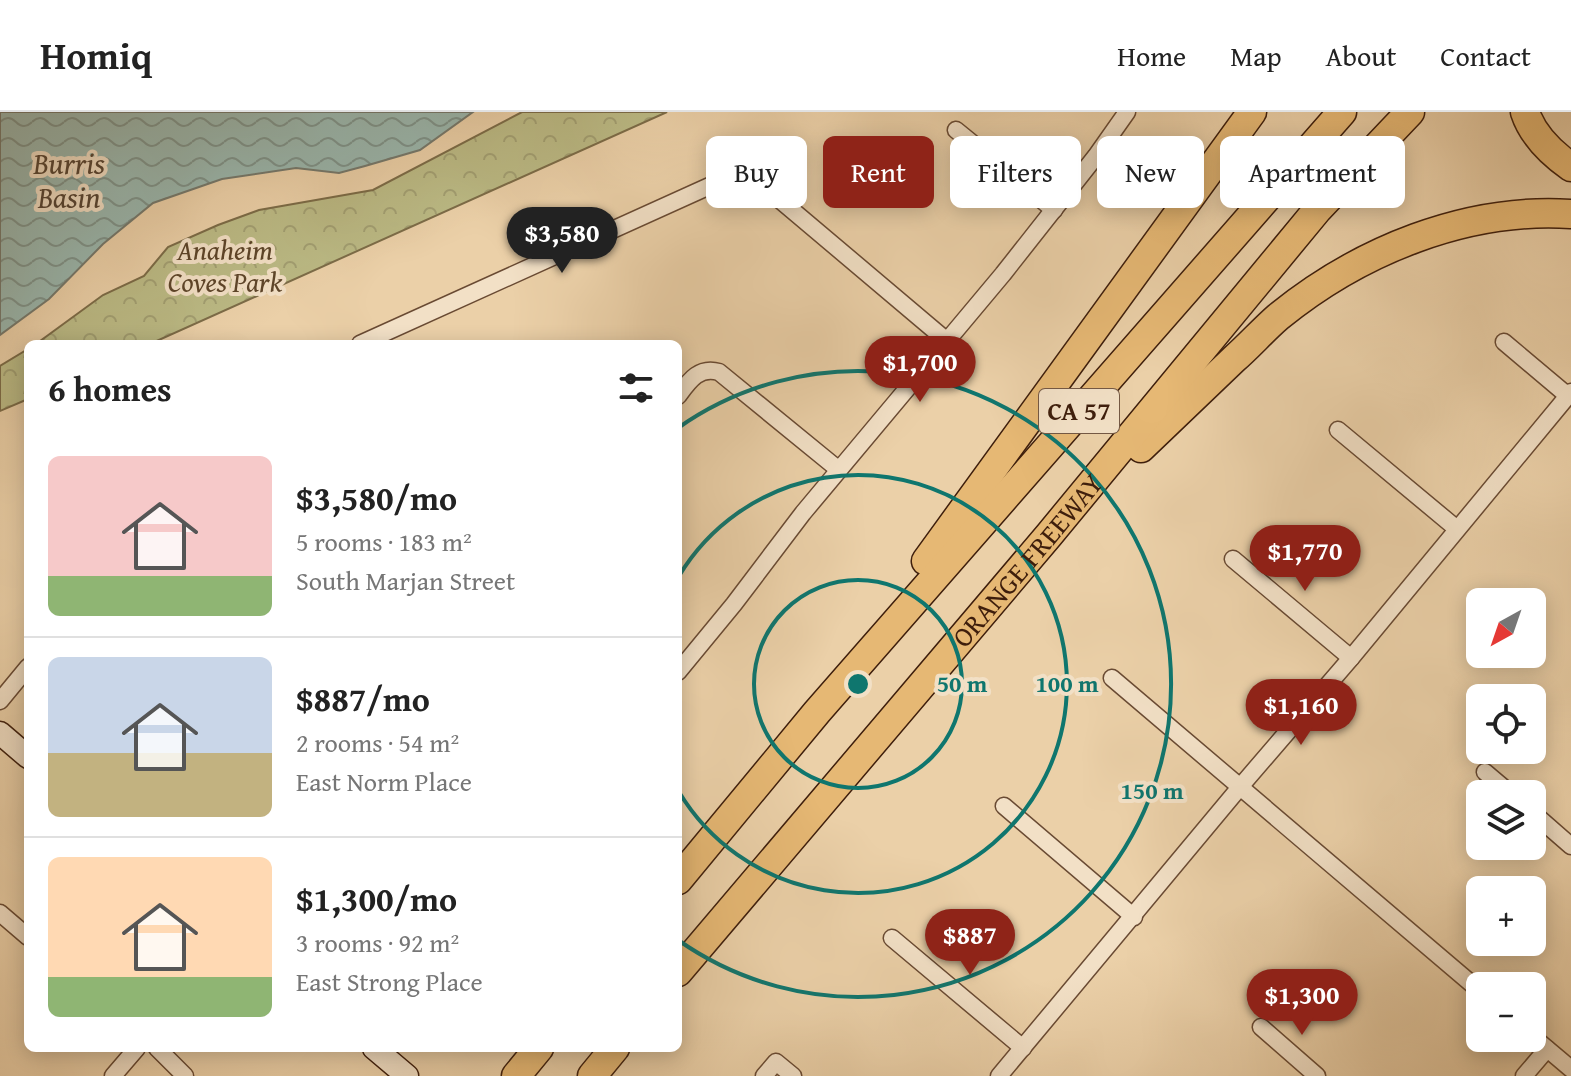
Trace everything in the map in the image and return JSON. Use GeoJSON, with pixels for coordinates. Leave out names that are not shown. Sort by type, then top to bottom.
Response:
{"type":"FeatureCollection","features":[{"type":"Feature","properties":{"kind":"highway"},"geometry":{"type":"LineString","coordinates":[[817,712],[1252,112]]}},
{"type":"Feature","properties":{"kind":"highway","name":"ORANGE FREEWAY"},"geometry":{"type":"LineString","coordinates":[[682,875],[817,712],[1342,112]]}},
{"type":"Feature","properties":{"kind":"highway","name":"ORANGE FREEWAY"},"geometry":{"type":"LineString","coordinates":[[682,967],[1049,535],[1318,209],[1410,112]]}},
{"type":"Feature","properties":{"kind":"highway"},"geometry":{"type":"LineString","coordinates":[[1525,112],[1540,140],[1571,167]]}},
{"type":"Feature","properties":{"kind":"highway"},"geometry":{"type":"LineString","coordinates":[[1049,535],[1278,318],[1318,289],[1361,263],[1446,227],[1520,214],[1571,214]]}},
{"type":"Feature","properties":{"kind":"highway"},"geometry":{"type":"LineString","coordinates":[[516,1076],[536,1052]]}},
{"type":"Feature","properties":{"kind":"highway"},"geometry":{"type":"LineString","coordinates":[[592,1076],[612,1052]]}},
{"type":"Feature","properties":{"kind":"street"},"geometry":{"type":"LineString","coordinates":[[682,667],[803,513],[1054,210],[1127,112]]}},
{"type":"Feature","properties":{"kind":"street"},"geometry":{"type":"LineString","coordinates":[[956,130],[1054,210]]}},
{"type":"Feature","properties":{"kind":"street"},"geometry":{"type":"LineString","coordinates":[[369,340],[725,179],[748,176],[767,188],[947,341]]}},
{"type":"Feature","properties":{"kind":"street"},"geometry":{"type":"LineString","coordinates":[[999,1076],[1569,394],[1504,342]]}},
{"type":"Feature","properties":{"kind":"street"},"geometry":{"type":"LineString","coordinates":[[682,391],[691,379],[708,370],[719,372],[839,470]]}},
{"type":"Feature","properties":{"kind":"street"},"geometry":{"type":"LineString","coordinates":[[1338,430],[1457,529]]}},
{"type":"Feature","properties":{"kind":"street"},"geometry":{"type":"LineString","coordinates":[[1233,559],[1351,658]]}},
{"type":"Feature","properties":{"kind":"street"},"geometry":{"type":"LineString","coordinates":[[0,701],[24,672]]}},
{"type":"Feature","properties":{"kind":"street"},"geometry":{"type":"LineString","coordinates":[[1112,678],[1466,979]]}},
{"type":"Feature","properties":{"kind":"street"},"geometry":{"type":"LineString","coordinates":[[0,733],[24,754]]}},
{"type":"Feature","properties":{"kind":"street"},"geometry":{"type":"LineString","coordinates":[[1485,772],[1494,780]]}},
{"type":"Feature","properties":{"kind":"street"},"geometry":{"type":"LineString","coordinates":[[1004,806],[1134,917]]}},
{"type":"Feature","properties":{"kind":"street"},"geometry":{"type":"LineString","coordinates":[[1546,824],[1571,846]]}},
{"type":"Feature","properties":{"kind":"street"},"geometry":{"type":"LineString","coordinates":[[2,920],[24,934]]}},
{"type":"Feature","properties":{"kind":"street"},"geometry":{"type":"LineString","coordinates":[[892,938],[1023,1048]]}},
{"type":"Feature","properties":{"kind":"street"},"geometry":{"type":"LineString","coordinates":[[1261,1027],[1317,1076]]}},
{"type":"Feature","properties":{"kind":"street"},"geometry":{"type":"LineString","coordinates":[[1524,1076],[1547,1049],[1571,1069]]}},
{"type":"Feature","properties":{"kind":"street"},"geometry":{"type":"LineString","coordinates":[[113,1076],[134,1052]]}},
{"type":"Feature","properties":{"kind":"street"},"geometry":{"type":"LineString","coordinates":[[161,1052],[185,1076]]}},
{"type":"Feature","properties":{"kind":"street"},"geometry":{"type":"LineString","coordinates":[[379,1052],[407,1076]]}},
{"type":"Feature","properties":{"kind":"street"},"geometry":{"type":"LineString","coordinates":[[764,1076],[776,1062],[793,1076]]}},
{"type":"Feature","properties":{"kind":"green space","name":"Anaheim Coves Park"},"geometry":{"type":"Polygon","coordinates":[[[522,112],[667,112],[159,340],[41,340],[103,295],[144,276],[168,247],[259,210],[373,190],[522,112]]]}},
{"type":"Feature","properties":{"kind":"green space"},"geometry":{"type":"Polygon","coordinates":[[[24,351],[24,401],[0,411],[0,366],[24,351]]]}},
{"type":"Feature","properties":{"kind":"water","name":"Burris Basin"},"geometry":{"type":"Polygon","coordinates":[[[0,112],[473,112],[420,150],[365,166],[339,173],[296,168],[222,179],[153,203],[103,244],[49,299],[0,335],[0,112]]]}}]}
